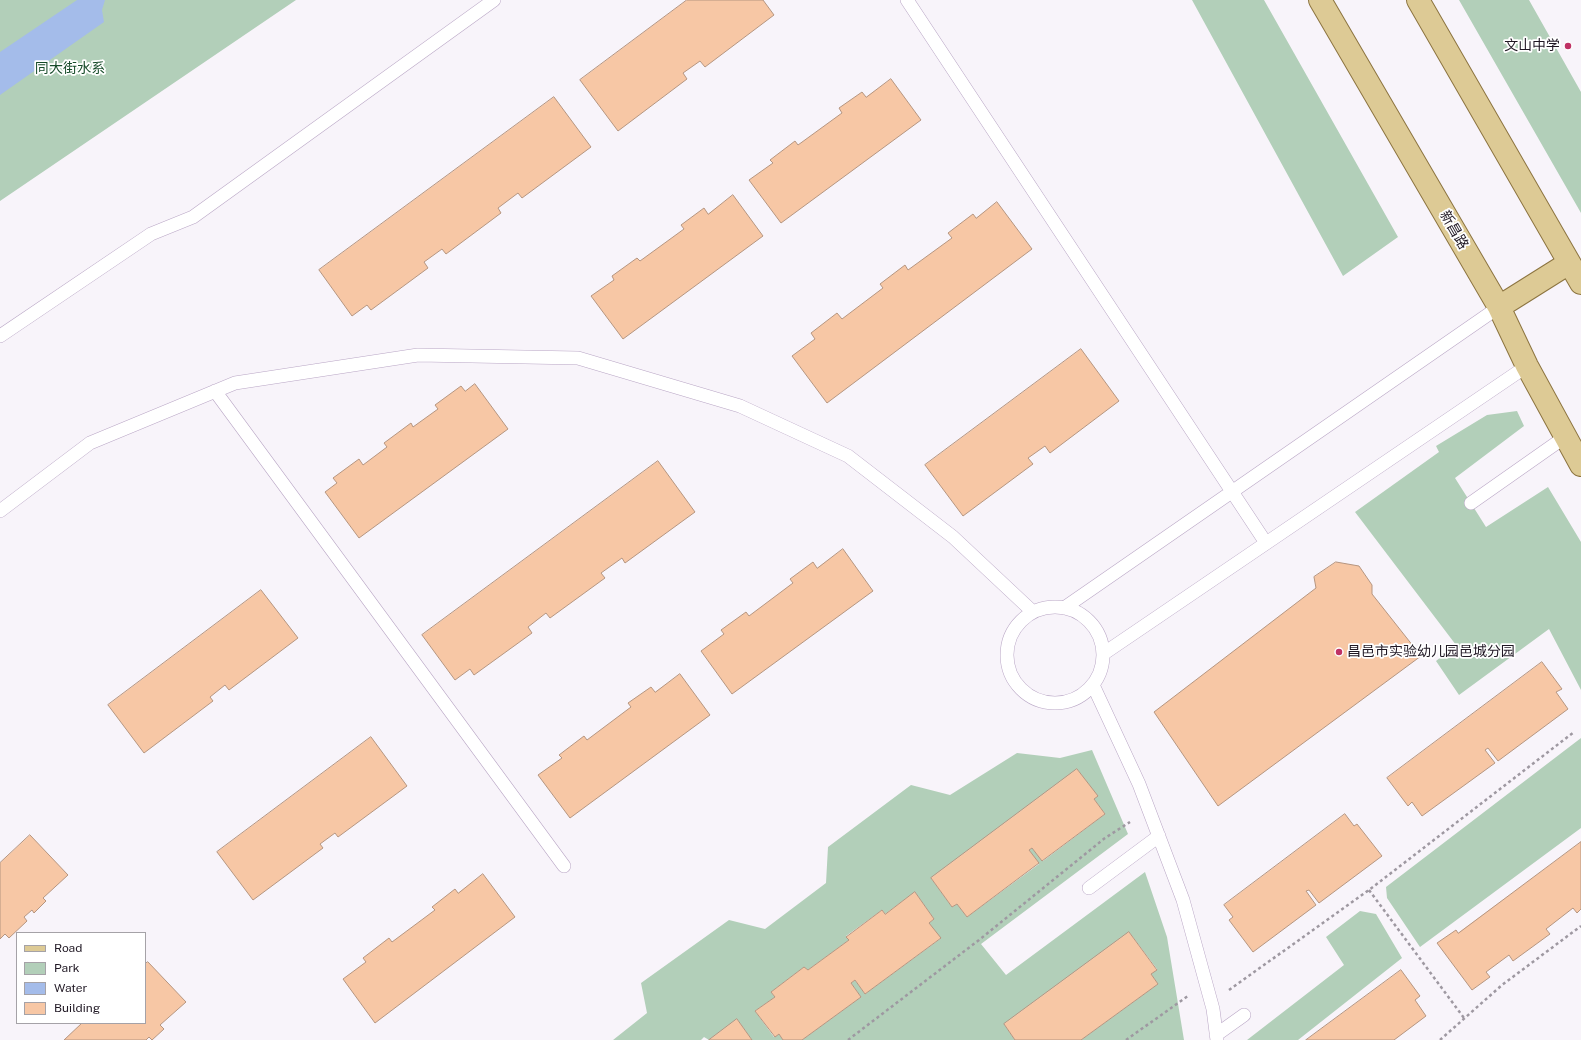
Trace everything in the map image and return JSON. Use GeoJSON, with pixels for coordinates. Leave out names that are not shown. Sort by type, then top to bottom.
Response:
{"type":"FeatureCollection","features":[{"type":"Feature","properties":{"kind":"main road","name":"新昌路"},"geometry":{"type":"LineString","coordinates":[[1320,0],[1499,307],[1527,366],[1581,465]]}},
{"type":"Feature","properties":{"kind":"main road"},"geometry":{"type":"LineString","coordinates":[[1418,0],[1581,283]]}},
{"type":"Feature","properties":{"kind":"main road"},"geometry":{"type":"LineString","coordinates":[[1499,307],[1569,263]]}},
{"type":"Feature","properties":{"kind":"lane"},"geometry":{"type":"LineString","coordinates":[[0,336],[151,234],[192,217],[494,0]]}},
{"type":"Feature","properties":{"kind":"lane"},"geometry":{"type":"LineString","coordinates":[[907,0],[1266,543]]}},
{"type":"Feature","properties":{"kind":"lane"},"geometry":{"type":"LineString","coordinates":[[1064,608],[1499,307]]}},
{"type":"Feature","properties":{"kind":"lane"},"geometry":{"type":"LineString","coordinates":[[0,511],[90,443],[234,383],[418,355],[578,358],[740,406],[848,456],[953,537],[1033,612]]}},
{"type":"Feature","properties":{"kind":"lane"},"geometry":{"type":"LineString","coordinates":[[1103,654],[1527,366]]}},
{"type":"Feature","properties":{"kind":"lane"},"geometry":{"type":"LineString","coordinates":[[215,391],[564,866]]}},
{"type":"Feature","properties":{"kind":"lane"},"geometry":{"type":"LineString","coordinates":[[1471,503],[1565,437]]}},
{"type":"Feature","properties":{"kind":"lane"},"geometry":{"type":"LineString","coordinates":[[1048,607],[1064,608],[1079,613],[1092,624],[1100,638],[1103,654],[1101,670],[1093,685],[1081,695],[1067,702],[1052,703],[1036,700],[1023,692],[1013,679],[1008,665],[1007,649],[1012,634],[1021,622],[1033,612],[1048,607]]}},
{"type":"Feature","properties":{"kind":"lane"},"geometry":{"type":"LineString","coordinates":[[1093,685],[1139,784],[1183,900],[1211,1003],[1217,1038]]}},
{"type":"Feature","properties":{"kind":"lane"},"geometry":{"type":"LineString","coordinates":[[1089,888],[1159,836]]}},
{"type":"Feature","properties":{"kind":"lane"},"geometry":{"type":"LineString","coordinates":[[1217,1038],[1244,1015]]}},
{"type":"Feature","properties":{"kind":"path"},"geometry":{"type":"LineString","coordinates":[[1211,1003],[1369,890],[1574,732]]}},
{"type":"Feature","properties":{"kind":"path"},"geometry":{"type":"LineString","coordinates":[[848,1040],[978,940],[1105,838],[1149,811]]}},
{"type":"Feature","properties":{"kind":"path"},"geometry":{"type":"LineString","coordinates":[[1369,890],[1464,1018]]}},
{"type":"Feature","properties":{"kind":"path"},"geometry":{"type":"LineString","coordinates":[[1440,1040],[1502,985],[1581,926]]}},
{"type":"Feature","properties":{"kind":"path"},"geometry":{"type":"LineString","coordinates":[[1126,1040],[1206,983]]}},
{"type":"Feature","properties":{"kind":"green space","name":"同大街水系"},"geometry":{"type":"Polygon","coordinates":[[[0,0],[296,0],[0,201],[0,0]]]}},
{"type":"Feature","properties":{"kind":"green space"},"geometry":{"type":"Polygon","coordinates":[[[1192,0],[1264,0],[1398,237],[1343,276],[1192,0]]]}},
{"type":"Feature","properties":{"kind":"green space"},"geometry":{"type":"Polygon","coordinates":[[[1459,0],[1529,0],[1581,92],[1581,213],[1459,0]]]}},
{"type":"Feature","properties":{"kind":"green space"},"geometry":{"type":"Polygon","coordinates":[[[1517,411],[1524,426],[1455,478],[1486,527],[1548,487],[1581,542],[1581,690],[1549,629],[1459,695],[1436,661],[1456,645],[1355,512],[1439,452],[1436,446],[1487,415],[1517,411]]]}},
{"type":"Feature","properties":{"kind":"green space"},"geometry":{"type":"Polygon","coordinates":[[[1581,738],[1581,828],[1420,947],[1387,898],[1386,887],[1581,738]]]}},
{"type":"Feature","properties":{"kind":"green space"},"geometry":{"type":"Polygon","coordinates":[[[1092,750],[1128,834],[981,944],[1006,975],[1145,872],[1167,937],[1184,1040],[1081,1040],[1158,984],[1151,974],[1157,969],[1129,932],[1004,1024],[1015,1040],[802,1040],[861,997],[851,983],[855,980],[865,994],[940,939],[929,923],[934,919],[915,892],[885,914],[882,910],[846,936],[849,940],[808,970],[804,967],[771,992],[775,997],[755,1011],[774,1037],[779,1034],[783,1040],[752,1040],[737,1019],[709,1040],[704,1037],[701,1040],[613,1040],[647,1013],[641,983],[729,920],[765,929],[826,883],[828,847],[911,785],[950,795],[1017,753],[1060,758],[1092,750]],[[1077,769],[931,878],[952,907],[957,904],[967,917],[1039,864],[1029,850],[1032,848],[1043,861],[1105,814],[1094,799],[1097,796],[1077,769]]]}},
{"type":"Feature","properties":{"kind":"green space"},"geometry":{"type":"Polygon","coordinates":[[[1360,911],[1376,914],[1402,958],[1298,1040],[1247,1040],[1344,965],[1326,937],[1360,911]]]}},
{"type":"Feature","properties":{"kind":"water"},"geometry":{"type":"Polygon","coordinates":[[[77,0],[105,0],[102,10],[104,22],[0,95],[0,52],[77,0]]]}},
{"type":"Feature","properties":{"kind":"building"},"geometry":{"type":"Polygon","coordinates":[[[687,0],[763,0],[774,15],[705,67],[700,61],[683,73],[687,79],[618,131],[580,80],[687,0]]]}},
{"type":"Feature","properties":{"kind":"building"},"geometry":{"type":"Polygon","coordinates":[[[891,79],[921,120],[781,223],[749,180],[773,163],[770,160],[795,141],[798,145],[842,113],[839,108],[862,92],[866,97],[891,79]]]}},
{"type":"Feature","properties":{"kind":"building"},"geometry":{"type":"Polygon","coordinates":[[[554,97],[591,147],[522,198],[518,193],[498,208],[501,213],[446,254],[442,249],[424,262],[428,268],[371,310],[367,305],[352,316],[319,270],[554,97]]]}},
{"type":"Feature","properties":{"kind":"building"},"geometry":{"type":"Polygon","coordinates":[[[733,195],[763,236],[623,339],[591,296],[614,280],[612,276],[637,258],[640,261],[684,229],[681,225],[704,208],[708,214],[733,195]]]}},
{"type":"Feature","properties":{"kind":"building"},"geometry":{"type":"Polygon","coordinates":[[[997,202],[1032,249],[827,403],[792,356],[815,339],[811,333],[837,313],[842,319],[883,288],[880,284],[905,265],[908,270],[952,238],[948,233],[973,214],[976,218],[997,202]]]}},
{"type":"Feature","properties":{"kind":"building"},"geometry":{"type":"Polygon","coordinates":[[[1081,349],[1119,401],[1050,453],[1045,446],[1028,458],[1033,464],[963,516],[925,465],[1081,349]]]}},
{"type":"Feature","properties":{"kind":"building"},"geometry":{"type":"Polygon","coordinates":[[[475,384],[508,429],[359,538],[325,492],[337,483],[333,478],[359,459],[363,465],[387,447],[384,443],[411,423],[413,427],[438,409],[435,405],[461,386],[465,391],[475,384]]]}},
{"type":"Feature","properties":{"kind":"building"},"geometry":{"type":"Polygon","coordinates":[[[658,461],[695,512],[625,563],[622,558],[601,573],[605,578],[550,618],[546,613],[528,627],[532,633],[474,675],[470,669],[455,680],[422,635],[658,461]]]}},
{"type":"Feature","properties":{"kind":"building"},"geometry":{"type":"Polygon","coordinates":[[[843,549],[873,591],[732,694],[701,651],[724,634],[721,630],[746,612],[749,616],[793,583],[790,579],[813,562],[817,568],[843,549]]]}},
{"type":"Feature","properties":{"kind":"building"},"geometry":{"type":"Polygon","coordinates":[[[1336,562],[1359,566],[1372,585],[1372,594],[1421,656],[1218,806],[1154,712],[1316,588],[1314,577],[1336,562]]]}},
{"type":"Feature","properties":{"kind":"building"},"geometry":{"type":"Polygon","coordinates":[[[261,590],[298,638],[229,690],[225,685],[210,697],[213,701],[144,753],[108,705],[261,590]]]}},
{"type":"Feature","properties":{"kind":"building"},"geometry":{"type":"Polygon","coordinates":[[[1542,662],[1562,689],[1556,692],[1568,709],[1498,761],[1488,748],[1485,750],[1495,763],[1422,816],[1412,802],[1408,806],[1387,778],[1542,662]]]}},
{"type":"Feature","properties":{"kind":"building"},"geometry":{"type":"Polygon","coordinates":[[[680,674],[710,715],[570,818],[538,775],[562,758],[559,755],[584,736],[587,740],[631,707],[628,703],[651,687],[655,692],[680,674]]]}},
{"type":"Feature","properties":{"kind":"building"},"geometry":{"type":"Polygon","coordinates":[[[371,737],[407,786],[338,837],[335,833],[320,844],[323,848],[253,900],[217,852],[371,737]]]}},
{"type":"Feature","properties":{"kind":"building"},"geometry":{"type":"Polygon","coordinates":[[[1077,769],[1098,796],[1094,799],[1105,814],[1042,861],[1032,848],[1029,850],[1039,863],[967,917],[957,904],[952,907],[931,878],[1077,769]]]}},
{"type":"Feature","properties":{"kind":"building"},"geometry":{"type":"Polygon","coordinates":[[[1345,814],[1354,826],[1357,824],[1382,856],[1319,903],[1309,890],[1306,891],[1316,905],[1253,952],[1229,920],[1233,917],[1224,905],[1345,814]]]}},
{"type":"Feature","properties":{"kind":"building"},"geometry":{"type":"Polygon","coordinates":[[[30,835],[68,875],[43,898],[46,901],[34,913],[32,910],[24,917],[27,921],[9,938],[5,934],[0,939],[0,863],[30,835]]]}},
{"type":"Feature","properties":{"kind":"building"},"geometry":{"type":"Polygon","coordinates":[[[1581,842],[1581,909],[1577,913],[1573,908],[1546,929],[1550,934],[1513,961],[1509,955],[1486,972],[1490,977],[1472,990],[1437,943],[1456,930],[1458,933],[1581,842]]]}},
{"type":"Feature","properties":{"kind":"building"},"geometry":{"type":"Polygon","coordinates":[[[483,874],[515,917],[375,1023],[343,979],[366,962],[363,958],[389,938],[392,942],[435,910],[432,907],[455,889],[458,893],[483,874]]]}},
{"type":"Feature","properties":{"kind":"building"},"geometry":{"type":"Polygon","coordinates":[[[915,892],[934,919],[929,923],[941,938],[865,994],[855,980],[851,983],[861,997],[802,1040],[783,1040],[779,1034],[775,1037],[755,1011],[775,997],[771,992],[804,967],[808,970],[849,940],[846,937],[882,910],[885,914],[915,892]]]}},
{"type":"Feature","properties":{"kind":"building"},"geometry":{"type":"Polygon","coordinates":[[[1129,932],[1157,970],[1151,974],[1158,984],[1081,1040],[1015,1040],[1004,1024],[1129,932]]]}},
{"type":"Feature","properties":{"kind":"building"},"geometry":{"type":"Polygon","coordinates":[[[148,962],[186,1002],[160,1025],[164,1029],[152,1040],[149,1037],[146,1040],[64,1040],[81,1024],[146,1024],[146,963],[148,962]]]}},
{"type":"Feature","properties":{"kind":"building"},"geometry":{"type":"Polygon","coordinates":[[[1401,970],[1420,996],[1415,1000],[1426,1016],[1394,1040],[1306,1040],[1401,970]]]}},
{"type":"Feature","properties":{"kind":"building"},"geometry":{"type":"Polygon","coordinates":[[[737,1019],[752,1040],[709,1040],[737,1019]]]}},
{"type":"Feature","properties":{"kind":"place","name":"文山中学"},"geometry":{"type":"Point","coordinates":[1568,46]}},
{"type":"Feature","properties":{"kind":"place","name":"昌邑市实验幼儿园邑城分园"},"geometry":{"type":"Point","coordinates":[1339,652]}}]}
